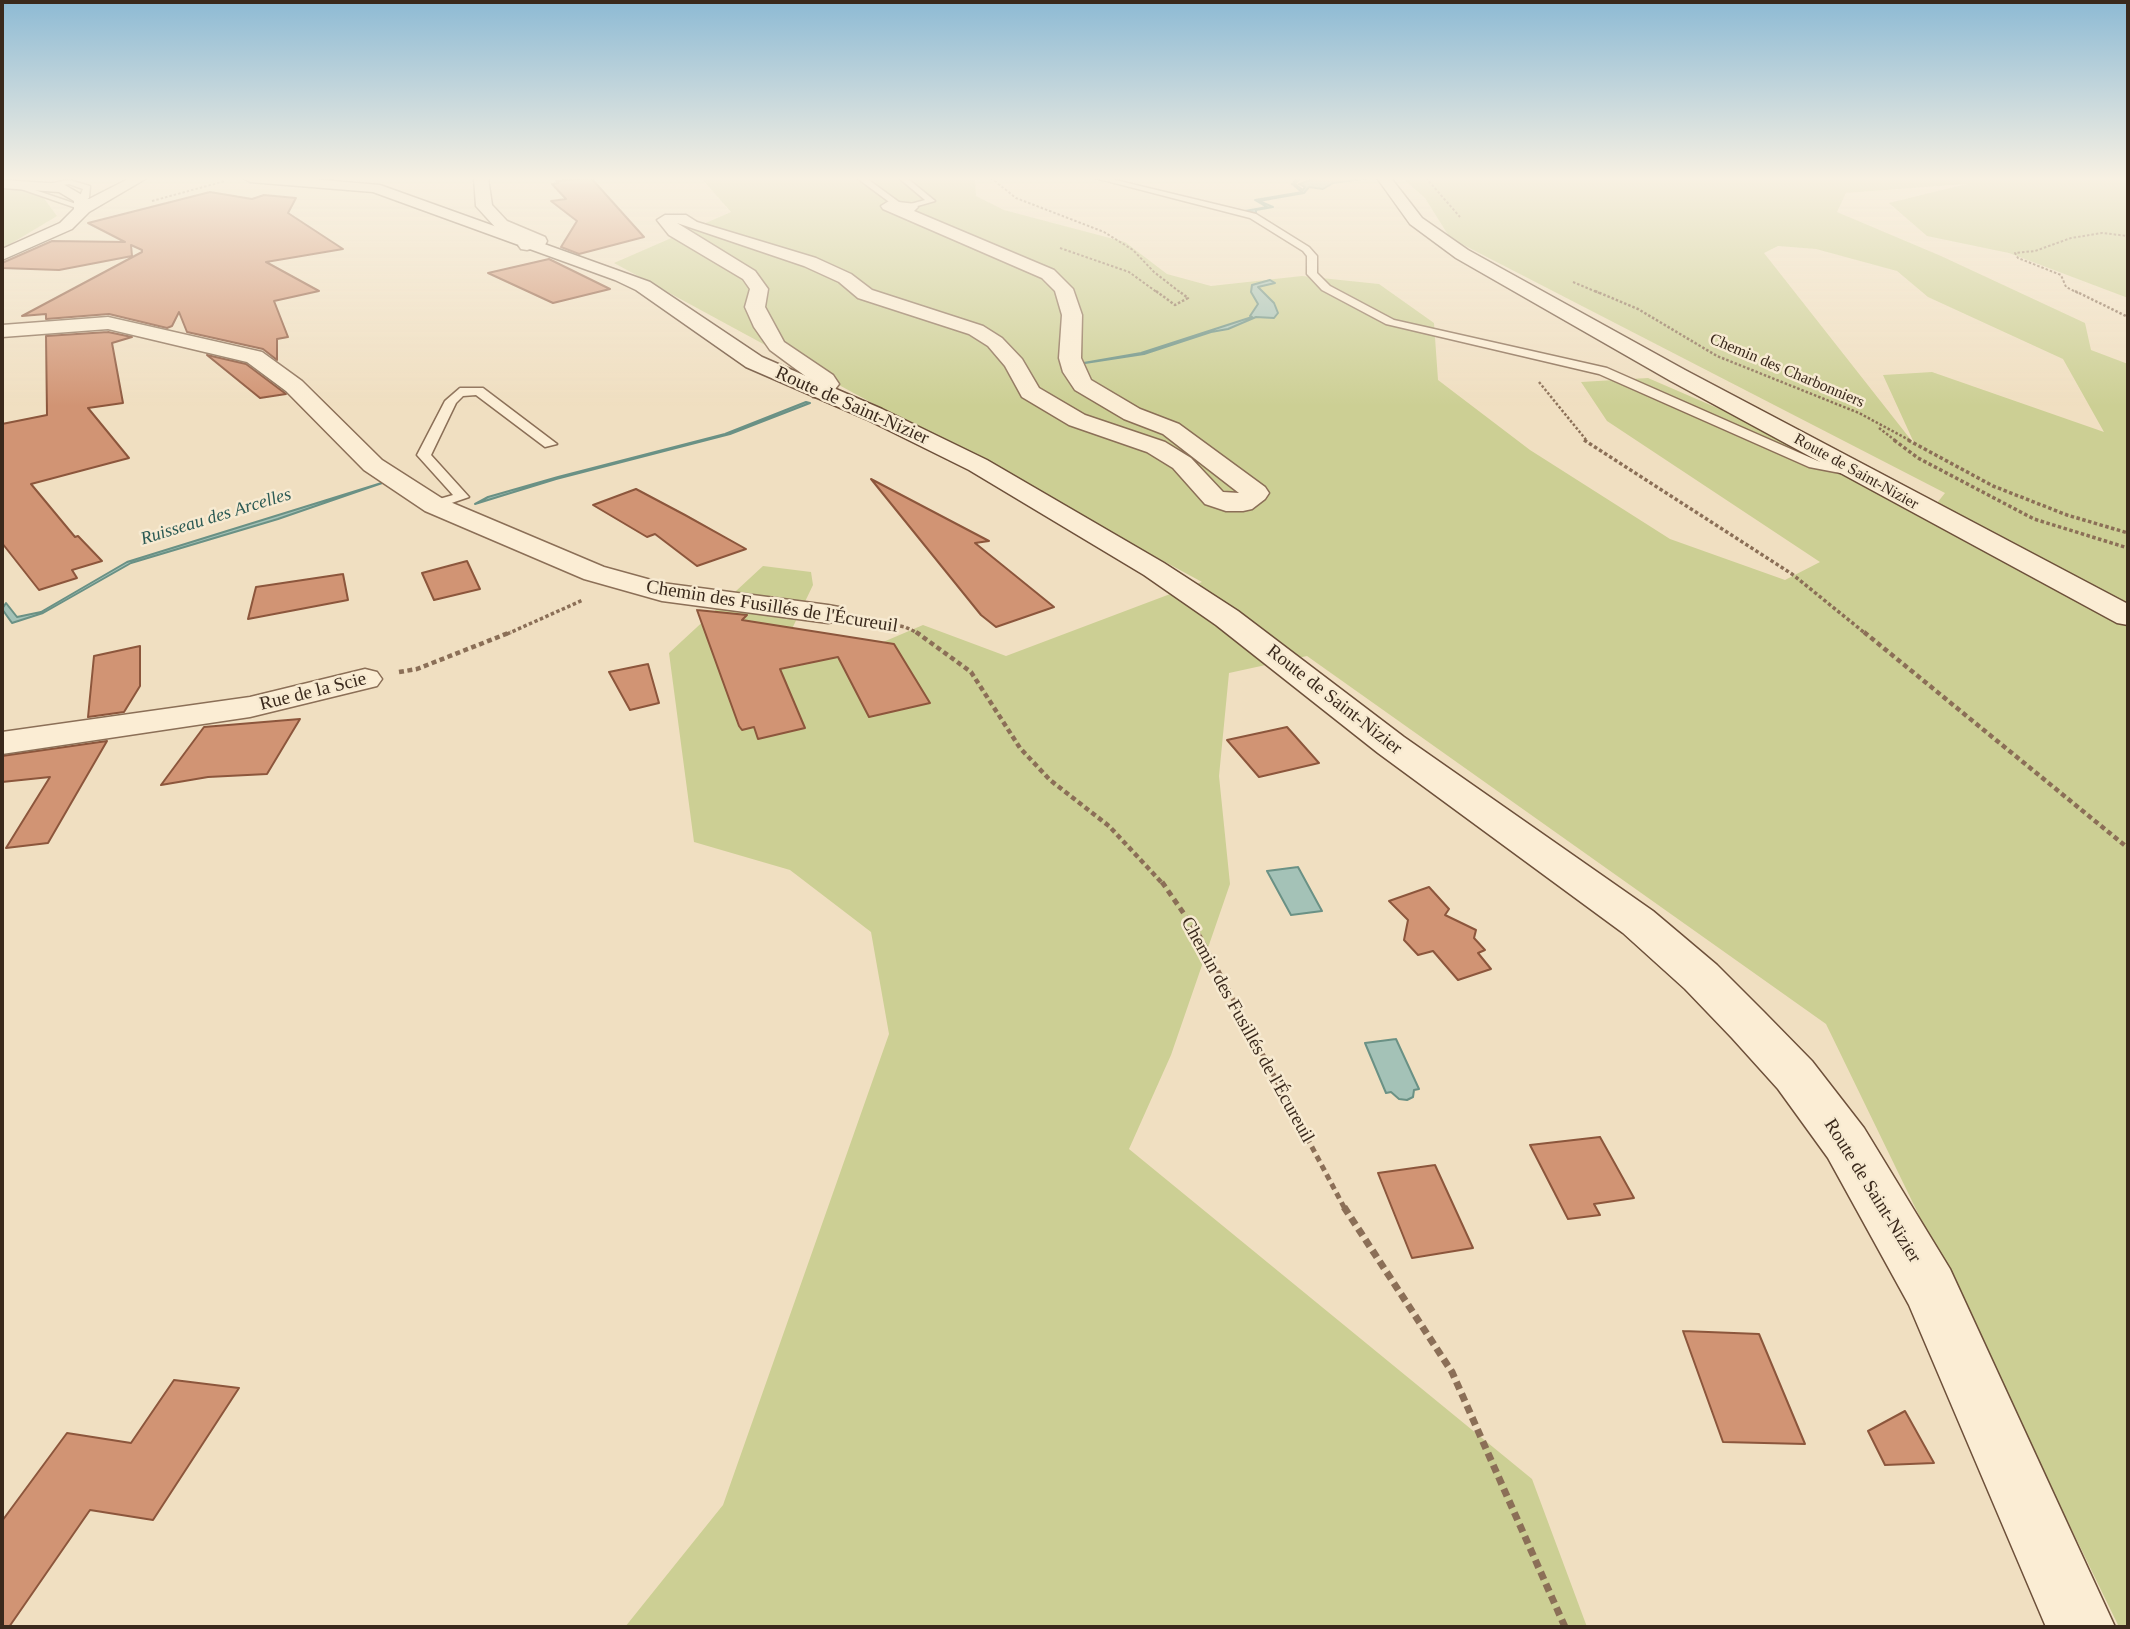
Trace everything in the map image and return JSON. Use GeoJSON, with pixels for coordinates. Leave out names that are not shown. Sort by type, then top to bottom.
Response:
{"type":"FeatureCollection","features":[{"type":"Feature","properties":{"kind":"street","name":"Route de Saint-Nizier"},"geometry":{"type":"LineString","coordinates":[[553,254],[632,281],[754,362],[933,441],[978,465],[1196,597],[1423,768],[1638,922],[1701,977],[1796,1075],[1846,1143],[1893,1220],[1930,1288],[2081,1627]]}},
{"type":"Feature","properties":{"kind":"street"},"geometry":{"type":"LineString","coordinates":[[718,254],[749,275],[759,289],[755,307],[764,327],[777,346],[825,380],[828,384],[821,392]]}},
{"type":"Feature","properties":{"kind":"street"},"geometry":{"type":"LineString","coordinates":[[784,254],[845,278],[865,294],[976,330],[995,342],[1014,364],[1030,392],[1077,419],[1156,447],[1182,463],[1214,498],[1226,503],[1243,503],[1256,493],[1171,429],[1132,414],[1083,385],[1074,372],[1070,358],[1072,315],[1064,289],[1048,274],[1001,254]]}},
{"type":"Feature","properties":{"kind":"street","name":"Route de Saint-Nizier"},"geometry":{"type":"LineString","coordinates":[[1465,254],[1856,472],[2128,616]]}},
{"type":"Feature","properties":{"kind":"street","name":"Chemin des Fusillés de l'Écureuil"},"geometry":{"type":"LineString","coordinates":[[2,331],[108,323],[254,358],[295,386],[373,465],[434,505],[594,573],[662,592],[828,614]]}},
{"type":"Feature","properties":{"kind":"street","name":"Rue de la Scie"},"geometry":{"type":"LineString","coordinates":[[2,743],[250,707],[365,679]]}},
{"type":"Feature","properties":{"kind":"lane"},"geometry":{"type":"LineString","coordinates":[[1310,254],[1312,274],[1326,288],[1390,322],[1603,370],[1814,464],[1856,472]]}},
{"type":"Feature","properties":{"kind":"lane"},"geometry":{"type":"LineString","coordinates":[[434,505],[462,497],[424,456],[451,401],[460,392],[479,391],[550,444]]}},
{"type":"Feature","properties":{"kind":"path"},"geometry":{"type":"LineString","coordinates":[[1077,254],[1129,272],[1175,305],[1188,298],[1138,254]]}},
{"type":"Feature","properties":{"kind":"path"},"geometry":{"type":"LineString","coordinates":[[2016,254],[2018,258],[2061,275],[2066,287],[2128,317]]}},
{"type":"Feature","properties":{"kind":"path","name":"Chemin des Charbonniers"},"geometry":{"type":"LineString","coordinates":[[1570,281],[1638,309],[1717,356],[1841,405],[1993,486],[2067,515],[2128,533]]}},
{"type":"Feature","properties":{"kind":"path"},"geometry":{"type":"LineString","coordinates":[[1515,351],[1583,439],[1792,574],[2128,848]]}},
{"type":"Feature","properties":{"kind":"path"},"geometry":{"type":"LineString","coordinates":[[1873,422],[1894,442],[1918,458],[2034,519],[2128,548]]}},
{"type":"Feature","properties":{"kind":"path","name":"Rue de la Scie"},"geometry":{"type":"LineString","coordinates":[[365,679],[417,669],[582,602],[594,573]]}},
{"type":"Feature","properties":{"kind":"path","name":"Chemin des Fusillés de l'Écureuil"},"geometry":{"type":"LineString","coordinates":[[828,614],[905,627],[942,647],[971,672],[1020,748],[1050,780],[1109,826],[1153,870],[1200,937],[1334,1192],[1452,1372],[1565,1627]]}},
{"type":"Feature","properties":{"kind":"green space"},"geometry":{"type":"Polygon","coordinates":[[[635,254],[1141,254],[1167,274],[1211,286],[1302,276],[1379,284],[1434,323],[1438,380],[1530,450],[1670,539],[1785,580],[1820,562],[1607,421],[1581,382],[1648,378],[1937,503],[1945,493],[1481,254],[1765,254],[1915,445],[1883,375],[1932,372],[2104,432],[2063,359],[1928,297],[1897,271],[1834,254],[1936,254],[2085,323],[2091,350],[2128,364],[2128,1627],[2119,1627],[1826,1024],[1307,656],[1229,673],[1219,776],[1230,884],[1171,1055],[1129,1149],[1532,1479],[1587,1627],[625,1627],[723,1505],[889,1034],[871,932],[790,870],[694,842],[669,653],[763,566],[811,572],[813,585],[790,633],[841,660],[923,625],[1006,656],[1202,582],[614,263],[635,254]]]}},
{"type":"Feature","properties":{"kind":"green space"},"geometry":{"type":"Polygon","coordinates":[[[2012,254],[2128,254],[2128,298],[2012,254]]]}},
{"type":"Feature","properties":{"kind":"water"},"geometry":{"type":"Polygon","coordinates":[[[1270,280],[1275,283],[1258,287],[1274,303],[1278,313],[1274,318],[1256,317],[1228,329],[1144,354],[1072,365],[1141,353],[1252,317],[1250,316],[1258,304],[1251,292],[1252,285],[1270,280]]]}},
{"type":"Feature","properties":{"kind":"water"},"geometry":{"type":"Polygon","coordinates":[[[806,402],[810,403],[730,434],[556,479],[475,504],[488,497],[558,477],[725,434],[806,402]]]}},
{"type":"Feature","properties":{"kind":"water"},"geometry":{"type":"Polygon","coordinates":[[[388,481],[278,519],[131,563],[43,613],[12,623],[2,609],[6,603],[17,617],[41,612],[127,562],[388,481]]]}},
{"type":"Feature","properties":{"kind":"water"},"geometry":{"type":"Polygon","coordinates":[[[1298,867],[1322,911],[1291,915],[1267,871],[1298,867]]]}},
{"type":"Feature","properties":{"kind":"water"},"geometry":{"type":"Polygon","coordinates":[[[1396,1039],[1419,1089],[1414,1090],[1413,1097],[1407,1100],[1399,1099],[1391,1092],[1386,1093],[1365,1043],[1396,1039]]]}},
{"type":"Feature","properties":{"kind":"building"},"geometry":{"type":"Polygon","coordinates":[[[22,254],[132,256],[59,270],[2,268],[2,263],[22,254]]]}},
{"type":"Feature","properties":{"kind":"building"},"geometry":{"type":"Polygon","coordinates":[[[138,254],[313,254],[266,262],[319,291],[274,301],[288,337],[277,339],[277,360],[263,349],[187,332],[179,312],[172,326],[167,328],[109,314],[46,319],[46,314],[22,316],[138,254]]]}},
{"type":"Feature","properties":{"kind":"building"},"geometry":{"type":"Polygon","coordinates":[[[549,259],[610,289],[553,303],[488,273],[549,259]]]}},
{"type":"Feature","properties":{"kind":"building"},"geometry":{"type":"Polygon","coordinates":[[[108,332],[132,337],[112,343],[123,403],[88,408],[129,458],[31,484],[75,537],[78,536],[102,561],[72,570],[77,578],[39,590],[2,543],[2,424],[47,415],[46,336],[108,332]]]}},
{"type":"Feature","properties":{"kind":"building"},"geometry":{"type":"Polygon","coordinates":[[[207,355],[246,364],[286,394],[260,398],[207,355]]]}},
{"type":"Feature","properties":{"kind":"building"},"geometry":{"type":"Polygon","coordinates":[[[871,479],[989,541],[975,543],[1054,607],[996,627],[981,615],[871,479]]]}},
{"type":"Feature","properties":{"kind":"building"},"geometry":{"type":"Polygon","coordinates":[[[636,489],[746,549],[697,566],[655,534],[647,537],[593,505],[636,489]]]}},
{"type":"Feature","properties":{"kind":"building"},"geometry":{"type":"Polygon","coordinates":[[[467,561],[480,589],[434,600],[422,573],[467,561]]]}},
{"type":"Feature","properties":{"kind":"building"},"geometry":{"type":"Polygon","coordinates":[[[343,574],[348,600],[248,619],[256,587],[343,574]]]}},
{"type":"Feature","properties":{"kind":"building"},"geometry":{"type":"Polygon","coordinates":[[[697,610],[747,615],[742,620],[894,644],[930,703],[869,717],[838,657],[780,669],[805,728],[758,739],[754,727],[742,730],[739,726],[697,610]]]}},
{"type":"Feature","properties":{"kind":"building"},"geometry":{"type":"Polygon","coordinates":[[[140,646],[140,686],[124,712],[88,717],[94,656],[140,646]]]}},
{"type":"Feature","properties":{"kind":"building"},"geometry":{"type":"Polygon","coordinates":[[[648,664],[659,703],[630,710],[609,672],[648,664]]]}},
{"type":"Feature","properties":{"kind":"building"},"geometry":{"type":"Polygon","coordinates":[[[300,719],[267,774],[208,777],[161,785],[204,727],[300,719]]]}},
{"type":"Feature","properties":{"kind":"building"},"geometry":{"type":"Polygon","coordinates":[[[1287,727],[1319,763],[1259,777],[1227,740],[1287,727]]]}},
{"type":"Feature","properties":{"kind":"building"},"geometry":{"type":"Polygon","coordinates":[[[107,741],[48,843],[6,848],[50,777],[2,782],[2,756],[107,741]]]}},
{"type":"Feature","properties":{"kind":"building"},"geometry":{"type":"Polygon","coordinates":[[[1429,887],[1449,909],[1445,915],[1476,930],[1474,938],[1485,950],[1478,953],[1491,969],[1458,980],[1433,951],[1418,955],[1404,940],[1408,920],[1389,901],[1429,887]]]}},
{"type":"Feature","properties":{"kind":"building"},"geometry":{"type":"Polygon","coordinates":[[[1600,1137],[1634,1198],[1594,1204],[1600,1215],[1568,1219],[1530,1145],[1600,1137]]]}},
{"type":"Feature","properties":{"kind":"building"},"geometry":{"type":"Polygon","coordinates":[[[1435,1165],[1473,1248],[1412,1258],[1378,1173],[1435,1165]]]}},
{"type":"Feature","properties":{"kind":"building"},"geometry":{"type":"Polygon","coordinates":[[[1683,1331],[1759,1334],[1805,1444],[1723,1442],[1683,1331]]]}},
{"type":"Feature","properties":{"kind":"building"},"geometry":{"type":"Polygon","coordinates":[[[174,1380],[239,1388],[153,1520],[90,1510],[9,1627],[2,1627],[2,1521],[67,1433],[131,1443],[174,1380]]]}},
{"type":"Feature","properties":{"kind":"building"},"geometry":{"type":"Polygon","coordinates":[[[1905,1411],[1934,1463],[1885,1465],[1868,1431],[1905,1411]]]}},
{"type":"Feature","properties":{"kind":"water label","name":"Ruisseau des Arcelles"},"geometry":{"type":"Point","coordinates":[216,517]}}]}
